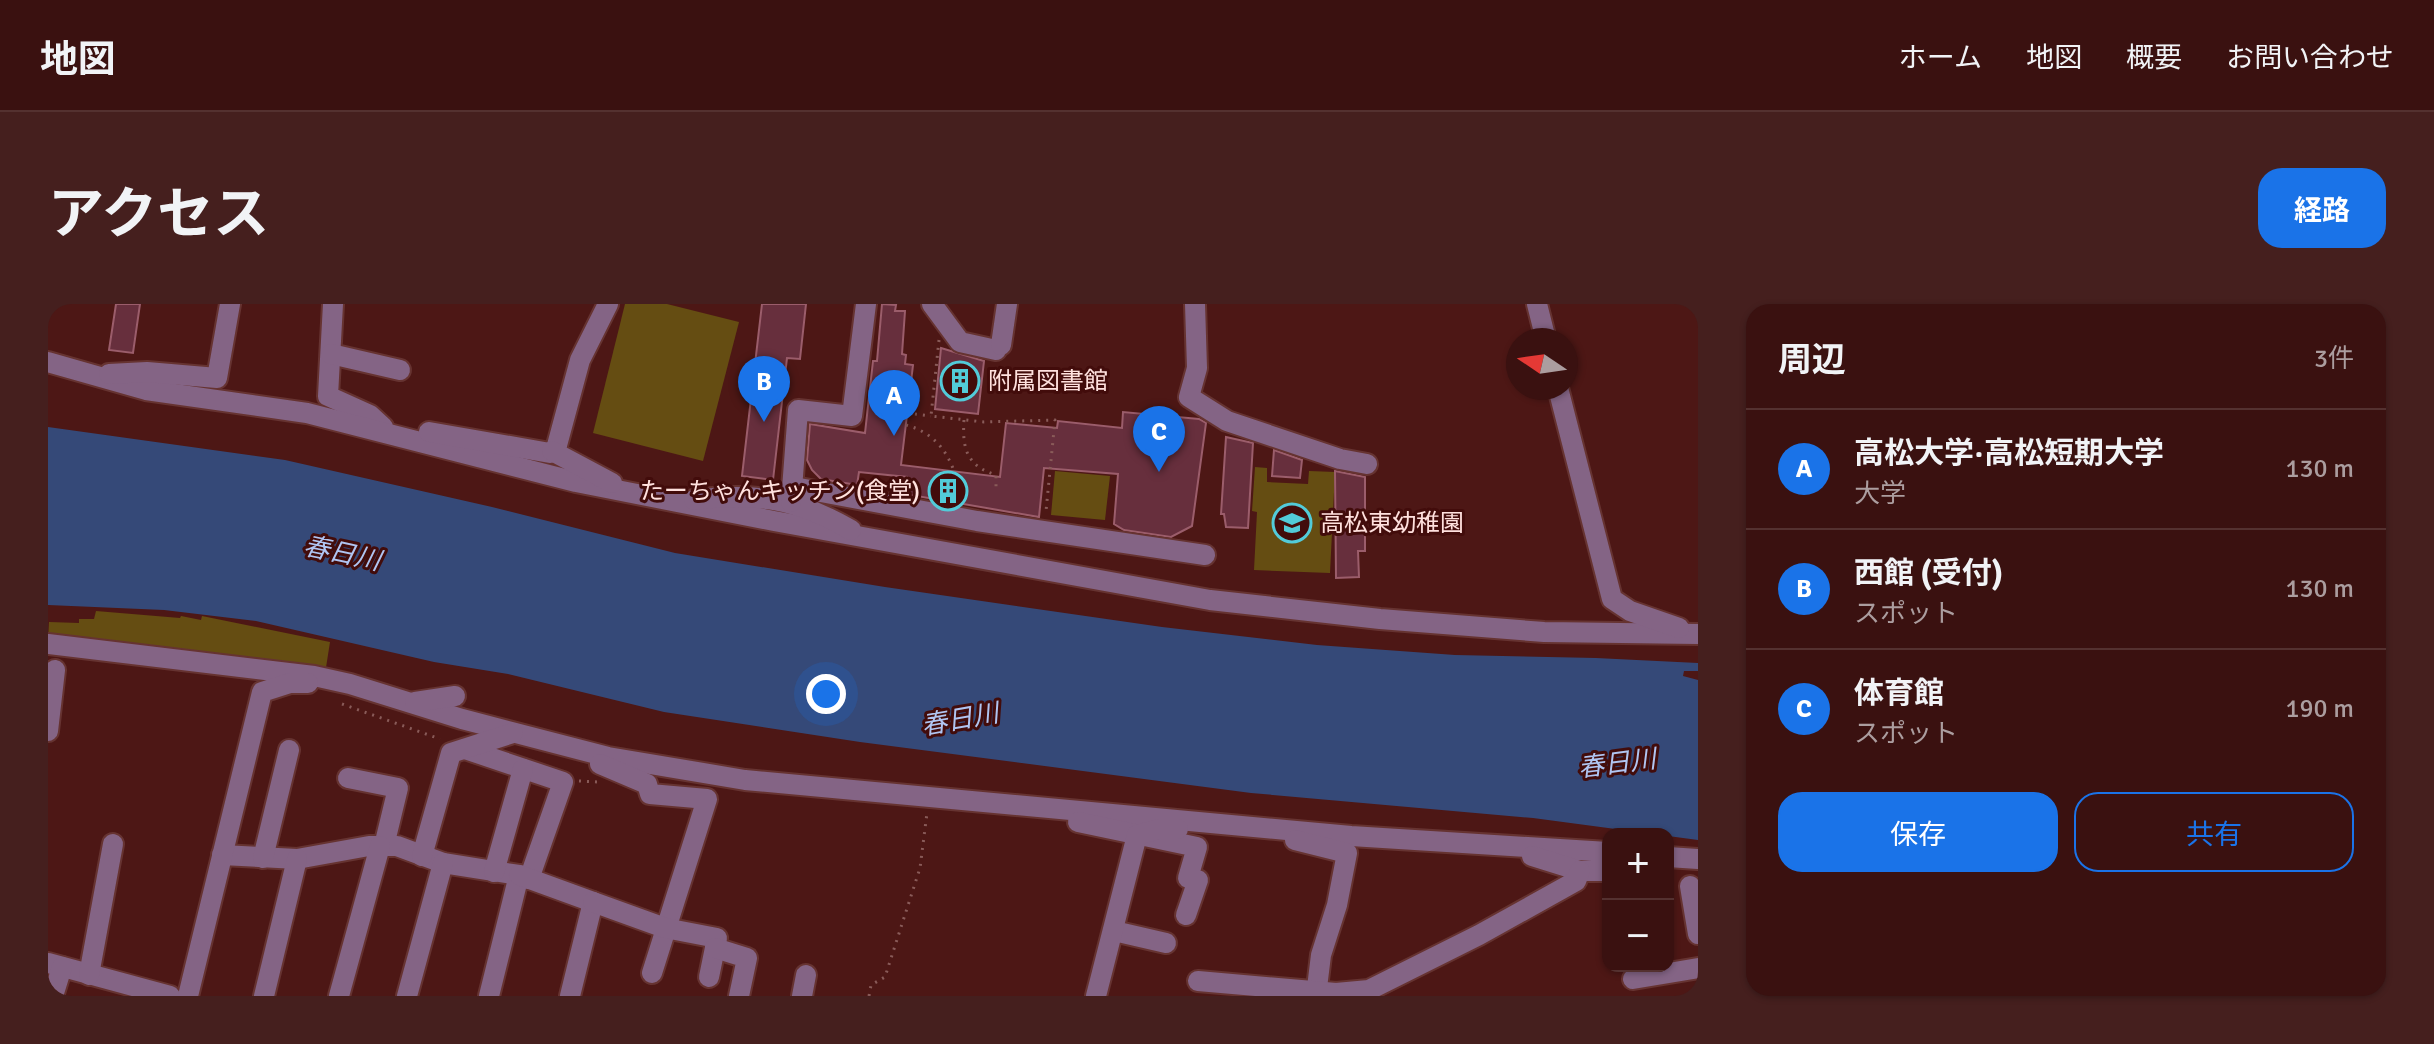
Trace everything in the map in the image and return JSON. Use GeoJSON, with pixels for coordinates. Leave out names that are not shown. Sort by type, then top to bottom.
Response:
{"type":"FeatureCollection","features":[{"type":"Feature","properties":{"kind":"street"},"geometry":{"type":"LineString","coordinates":[[89,375],[147,372],[217,378],[230,304]]}},
{"type":"Feature","properties":{"kind":"street"},"geometry":{"type":"LineString","coordinates":[[333,304],[328,396],[370,415],[394,434],[427,431],[550,453],[556,449],[580,360],[601,305]]}},
{"type":"Feature","properties":{"kind":"street"},"geometry":{"type":"LineString","coordinates":[[792,494],[798,410],[852,416],[866,304]]}},
{"type":"Feature","properties":{"kind":"street"},"geometry":{"type":"LineString","coordinates":[[936,310],[960,342],[998,348],[1007,304]]}},
{"type":"Feature","properties":{"kind":"street"},"geometry":{"type":"LineString","coordinates":[[1195,304],[1197,368],[1189,397],[1227,421],[1340,459],[1367,464]]}},
{"type":"Feature","properties":{"kind":"street"},"geometry":{"type":"LineString","coordinates":[[1537,304],[1543,328]]}},
{"type":"Feature","properties":{"kind":"street"},"geometry":{"type":"LineString","coordinates":[[331,354],[400,370]]}},
{"type":"Feature","properties":{"kind":"street"},"geometry":{"type":"LineString","coordinates":[[48,362],[146,390],[307,413],[629,493],[1210,600],[1292,611],[1544,632],[1696,634]]}},
{"type":"Feature","properties":{"kind":"street"},"geometry":{"type":"LineString","coordinates":[[1561,400],[1612,599],[1630,611],[1696,634]]}},
{"type":"Feature","properties":{"kind":"street"},"geometry":{"type":"LineString","coordinates":[[552,451],[629,493]]}},
{"type":"Feature","properties":{"kind":"street"},"geometry":{"type":"LineString","coordinates":[[792,494],[865,538]]}},
{"type":"Feature","properties":{"kind":"street"},"geometry":{"type":"LineString","coordinates":[[678,502],[727,496],[792,494],[1205,555]]}},
{"type":"Feature","properties":{"kind":"street"},"geometry":{"type":"LineString","coordinates":[[48,644],[338,680],[513,733],[580,741],[608,757],[772,783],[989,807],[1501,847],[1602,852]]}},
{"type":"Feature","properties":{"kind":"street"},"geometry":{"type":"LineString","coordinates":[[48,731],[55,670]]}},
{"type":"Feature","properties":{"kind":"street"},"geometry":{"type":"LineString","coordinates":[[188,996],[262,692],[290,683],[338,680]]}},
{"type":"Feature","properties":{"kind":"street"},"geometry":{"type":"LineString","coordinates":[[407,703],[455,696]]}},
{"type":"Feature","properties":{"kind":"street"},"geometry":{"type":"LineString","coordinates":[[422,856],[451,753],[513,733]]}},
{"type":"Feature","properties":{"kind":"street"},"geometry":{"type":"LineString","coordinates":[[580,741],[584,757],[647,784],[650,794],[707,799],[652,973]]}},
{"type":"Feature","properties":{"kind":"street"},"geometry":{"type":"LineString","coordinates":[[465,749],[563,782],[524,877],[489,996]]}},
{"type":"Feature","properties":{"kind":"street"},"geometry":{"type":"LineString","coordinates":[[263,858],[289,750]]}},
{"type":"Feature","properties":{"kind":"street"},"geometry":{"type":"LineString","coordinates":[[494,872],[523,769]]}},
{"type":"Feature","properties":{"kind":"street"},"geometry":{"type":"LineString","coordinates":[[339,996],[398,788],[348,778]]}},
{"type":"Feature","properties":{"kind":"street"},"geometry":{"type":"LineString","coordinates":[[880,797],[927,809],[989,807]]}},
{"type":"Feature","properties":{"kind":"street"},"geometry":{"type":"LineString","coordinates":[[1026,810],[1197,847],[1188,878],[1198,880],[1186,915]]}},
{"type":"Feature","properties":{"kind":"street"},"geometry":{"type":"LineString","coordinates":[[1137,835],[1159,829],[1216,829],[1235,825],[1347,853],[1426,846],[1435,842]]}},
{"type":"Feature","properties":{"kind":"street"},"geometry":{"type":"LineString","coordinates":[[1096,996],[1137,835]]}},
{"type":"Feature","properties":{"kind":"street"},"geometry":{"type":"LineString","coordinates":[[89,975],[113,844]]}},
{"type":"Feature","properties":{"kind":"street"},"geometry":{"type":"LineString","coordinates":[[222,855],[297,859],[397,846],[443,863],[524,877],[665,928],[717,938],[709,977]]}},
{"type":"Feature","properties":{"kind":"street"},"geometry":{"type":"LineString","coordinates":[[1501,847],[1580,871],[1602,871]]}},
{"type":"Feature","properties":{"kind":"street"},"geometry":{"type":"LineString","coordinates":[[1316,993],[1321,955],[1337,905],[1347,853]]}},
{"type":"Feature","properties":{"kind":"street"},"geometry":{"type":"LineString","coordinates":[[1674,858],[1698,859]]}},
{"type":"Feature","properties":{"kind":"street"},"geometry":{"type":"LineString","coordinates":[[264,996],[297,859]]}},
{"type":"Feature","properties":{"kind":"street"},"geometry":{"type":"LineString","coordinates":[[407,996],[443,863]]}},
{"type":"Feature","properties":{"kind":"street"},"geometry":{"type":"LineString","coordinates":[[1198,981],[1316,993],[1353,993],[1384,984],[1576,881],[1580,871]]}},
{"type":"Feature","properties":{"kind":"street"},"geometry":{"type":"LineString","coordinates":[[1690,886],[1698,934]]}},
{"type":"Feature","properties":{"kind":"street"},"geometry":{"type":"LineString","coordinates":[[570,996],[593,902]]}},
{"type":"Feature","properties":{"kind":"street"},"geometry":{"type":"LineString","coordinates":[[1114,931],[1166,943]]}},
{"type":"Feature","properties":{"kind":"street"},"geometry":{"type":"LineString","coordinates":[[715,948],[747,958],[739,996]]}},
{"type":"Feature","properties":{"kind":"street"},"geometry":{"type":"LineString","coordinates":[[53,996],[55,965],[139,992],[170,996]]}},
{"type":"Feature","properties":{"kind":"street"},"geometry":{"type":"LineString","coordinates":[[1633,980],[1698,968]]}},
{"type":"Feature","properties":{"kind":"street"},"geometry":{"type":"LineString","coordinates":[[802,996],[806,975]]}},
{"type":"Feature","properties":{"kind":"path"},"geometry":{"type":"LineString","coordinates":[[931,416],[936,310]]}},
{"type":"Feature","properties":{"kind":"path"},"geometry":{"type":"LineString","coordinates":[[907,413],[984,422],[1055,420],[1046,511]]}},
{"type":"Feature","properties":{"kind":"path"},"geometry":{"type":"LineString","coordinates":[[964,420],[963,441],[967,454],[979,470],[996,475],[996,488]]}},
{"type":"Feature","properties":{"kind":"path"},"geometry":{"type":"LineString","coordinates":[[906,425],[931,435],[949,458],[954,471]]}},
{"type":"Feature","properties":{"kind":"path"},"geometry":{"type":"LineString","coordinates":[[342,704],[465,749]]}},
{"type":"Feature","properties":{"kind":"path"},"geometry":{"type":"LineString","coordinates":[[869,996],[871,985],[885,977],[908,907],[920,868],[927,809]]}},
{"type":"Feature","properties":{"kind":"shaded area"},"geometry":{"type":"Polygon","coordinates":[[[625,304],[667,304],[739,322],[703,461],[593,433],[625,304]]]}},
{"type":"Feature","properties":{"kind":"shaded area"},"geometry":{"type":"Polygon","coordinates":[[[1255,467],[1267,468],[1267,482],[1308,484],[1309,471],[1335,472],[1330,573],[1254,570],[1257,512],[1252,511],[1255,467]]]}},
{"type":"Feature","properties":{"kind":"shaded area"},"geometry":{"type":"Polygon","coordinates":[[[1055,471],[1110,476],[1105,520],[1051,515],[1055,471]]]}},
{"type":"Feature","properties":{"kind":"shaded area"},"geometry":{"type":"Polygon","coordinates":[[[96,611],[201,620],[202,616],[330,642],[325,674],[48,641],[49,622],[79,623],[79,619],[94,619],[96,611]]]}},
{"type":"Feature","properties":{"kind":"water","name":"春日川"},"geometry":{"type":"Polygon","coordinates":[[[48,427],[285,460],[675,553],[1162,627],[1317,645],[1455,655],[1698,663],[1698,671],[1684,671],[1683,676],[1698,680],[1698,840],[1674,837],[1674,828],[1608,828],[1533,818],[1251,793],[860,742],[664,712],[508,674],[434,662],[256,621],[164,610],[48,605],[48,427]]]}},
{"type":"Feature","properties":{"kind":"building"},"geometry":{"type":"Polygon","coordinates":[[[116,304],[140,304],[133,353],[109,350],[116,304]]]}},
{"type":"Feature","properties":{"kind":"building"},"geometry":{"type":"Polygon","coordinates":[[[762,304],[806,304],[800,359],[787,358],[773,480],[742,476],[762,304]]]}},
{"type":"Feature","properties":{"kind":"building"},"geometry":{"type":"Polygon","coordinates":[[[882,304],[896,305],[895,311],[905,311],[902,354],[906,355],[905,364],[913,365],[901,465],[1000,477],[1006,423],[1057,428],[1058,421],[1122,428],[1123,412],[1199,419],[1206,423],[1192,526],[1171,537],[1124,530],[1114,524],[1118,474],[1044,468],[1039,517],[905,494],[907,477],[859,472],[857,485],[821,479],[807,460],[810,424],[865,433],[873,361],[877,361],[882,304]]]}},
{"type":"Feature","properties":{"kind":"building","name":"附属図書館"},"geometry":{"type":"Polygon","coordinates":[[[941,348],[984,361],[978,414],[935,409],[941,348]]]}},
{"type":"Feature","properties":{"kind":"building"},"geometry":{"type":"Polygon","coordinates":[[[1226,437],[1253,443],[1248,528],[1226,527],[1224,514],[1221,514],[1226,437]]]}},
{"type":"Feature","properties":{"kind":"building"},"geometry":{"type":"Polygon","coordinates":[[[1274,450],[1302,460],[1300,478],[1272,476],[1274,450]]]}},
{"type":"Feature","properties":{"kind":"building"},"geometry":{"type":"Polygon","coordinates":[[[1335,471],[1365,477],[1365,551],[1358,551],[1359,577],[1336,578],[1335,471]]]}},
{"type":"Feature","properties":{"kind":"place","name":"附属図書館"},"geometry":{"type":"Point","coordinates":[960,381]}},
{"type":"Feature","properties":{"kind":"place","name":"西館 (受付)"},"geometry":{"type":"Point","coordinates":[764,422]}},
{"type":"Feature","properties":{"kind":"place","name":"高松大学·高松短期大学"},"geometry":{"type":"Point","coordinates":[894,436]}},
{"type":"Feature","properties":{"kind":"place","name":"体育館"},"geometry":{"type":"Point","coordinates":[1159,472]}},
{"type":"Feature","properties":{"kind":"place","name":"たーちゃんキッチン(食堂)"},"geometry":{"type":"Point","coordinates":[948,491]}},
{"type":"Feature","properties":{"kind":"place","name":"高松東幼稚園"},"geometry":{"type":"Point","coordinates":[1292,523]}}]}
